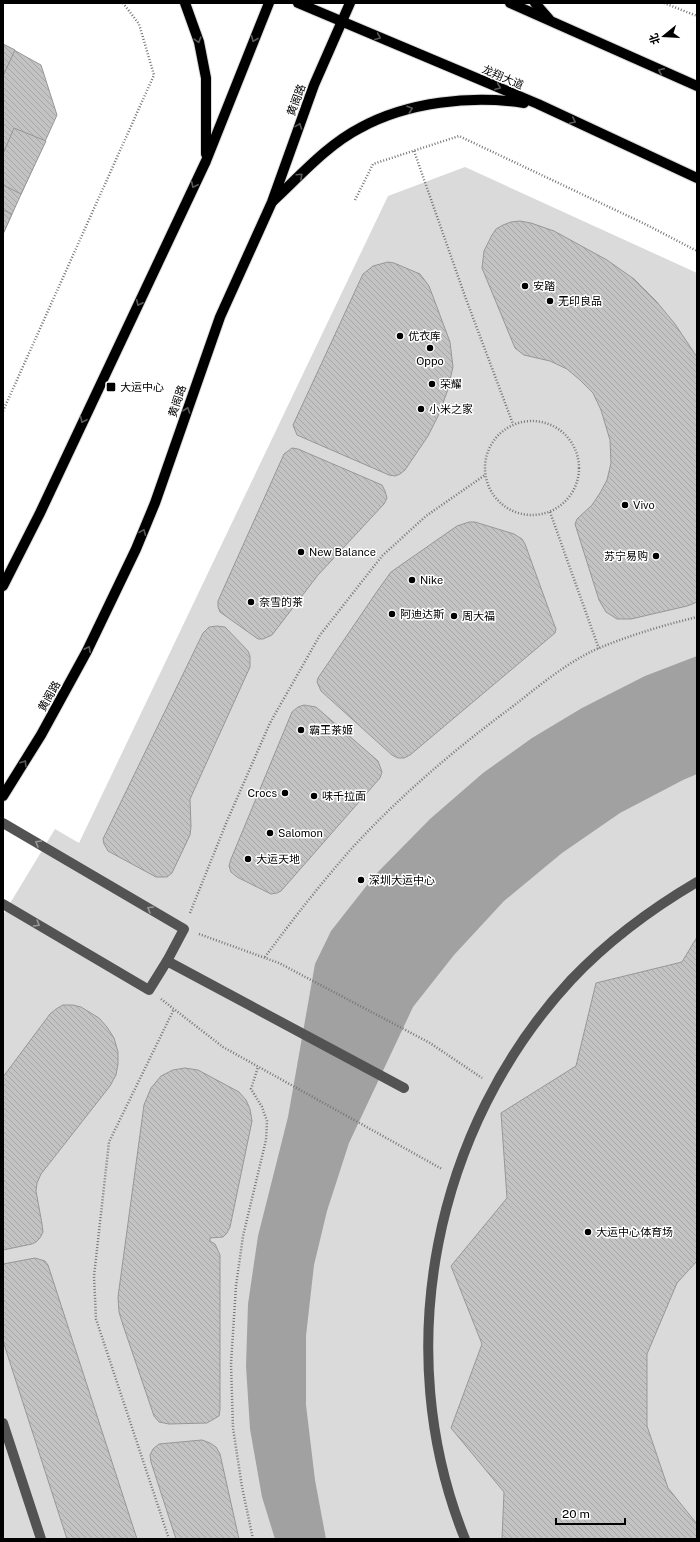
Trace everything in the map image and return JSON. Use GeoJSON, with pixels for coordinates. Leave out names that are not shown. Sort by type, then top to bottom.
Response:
{"type":"FeatureCollection","features":[{"type":"Feature","properties":{"kind":"main road"},"geometry":{"type":"LineString","coordinates":[[185,3],[199,42],[206,78],[206,161]]}},
{"type":"Feature","properties":{"kind":"main road"},"geometry":{"type":"LineString","coordinates":[[3,586],[40,513],[206,161],[269,3]]}},
{"type":"Feature","properties":{"kind":"main road","name":"龙翔大道"},"geometry":{"type":"LineString","coordinates":[[298,3],[538,104],[697,178]]}},
{"type":"Feature","properties":{"kind":"main road","name":"黄阁路"},"geometry":{"type":"LineString","coordinates":[[3,796],[41,735],[87,651],[136,549],[155,503],[220,317],[272,202],[314,85],[350,3]]}},
{"type":"Feature","properties":{"kind":"main road"},"geometry":{"type":"LineString","coordinates":[[510,3],[697,86]]}},
{"type":"Feature","properties":{"kind":"main road"},"geometry":{"type":"LineString","coordinates":[[535,3],[552,22]]}},
{"type":"Feature","properties":{"kind":"main road"},"geometry":{"type":"LineString","coordinates":[[272,202],[325,152],[359,128],[384,118],[421,105],[470,100],[501,100],[538,104]]}},
{"type":"Feature","properties":{"kind":"lane"},"geometry":{"type":"LineString","coordinates":[[3,823],[184,929],[149,990],[3,904]]}},
{"type":"Feature","properties":{"kind":"lane"},"geometry":{"type":"LineString","coordinates":[[465,1539],[445,1481],[436,1438],[430,1394],[428,1350],[429,1306],[434,1262],[443,1219],[455,1176],[473,1130],[494,1086],[543,1013],[571,980],[602,950],[636,922],[671,897],[697,882]]}},
{"type":"Feature","properties":{"kind":"lane"},"geometry":{"type":"LineString","coordinates":[[167,961],[404,1088]]}},
{"type":"Feature","properties":{"kind":"lane"},"geometry":{"type":"LineString","coordinates":[[3,1423],[42,1539]]}},
{"type":"Feature","properties":{"kind":"path"},"geometry":{"type":"LineString","coordinates":[[3,411],[154,75],[139,24],[123,3]]}},
{"type":"Feature","properties":{"kind":"path"},"geometry":{"type":"LineString","coordinates":[[664,3],[697,16]]}},
{"type":"Feature","properties":{"kind":"path"},"geometry":{"type":"LineString","coordinates":[[355,200],[373,164],[459,136],[645,224],[697,251]]}},
{"type":"Feature","properties":{"kind":"path"},"geometry":{"type":"LineString","coordinates":[[414,151],[466,299],[513,424]]}},
{"type":"Feature","properties":{"kind":"path"},"geometry":{"type":"LineString","coordinates":[[525,421],[538,421],[550,424],[565,435],[576,450],[579,462],[579,474],[576,486],[570,497],[561,506],[550,512],[526,516],[514,512],[503,506],[494,498],[488,487],[485,475],[485,462],[488,450],[494,440],[513,424],[525,421]]}},
{"type":"Feature","properties":{"kind":"path"},"geometry":{"type":"LineString","coordinates":[[485,475],[426,516],[382,556],[320,635],[270,723],[227,821],[184,929],[279,962],[430,1043],[494,1086]]}},
{"type":"Feature","properties":{"kind":"path"},"geometry":{"type":"LineString","coordinates":[[550,512],[599,649]]}},
{"type":"Feature","properties":{"kind":"path"},"geometry":{"type":"LineString","coordinates":[[265,957],[307,901],[354,846],[415,784],[478,732],[560,670],[599,649],[662,626],[697,616]]}},
{"type":"Feature","properties":{"kind":"path"},"geometry":{"type":"LineString","coordinates":[[149,990],[223,1047],[455,1176]]}},
{"type":"Feature","properties":{"kind":"path"},"geometry":{"type":"LineString","coordinates":[[169,1539],[96,1319],[94,1276],[109,1142],[174,1009]]}},
{"type":"Feature","properties":{"kind":"path"},"geometry":{"type":"LineString","coordinates":[[253,1539],[242,1487],[233,1428],[231,1364],[236,1286],[243,1236],[266,1140],[267,1121],[262,1107],[251,1089],[258,1067]]}},
{"type":"Feature","properties":{"kind":"shaded area","name":"深圳大运中心"},"geometry":{"type":"Polygon","coordinates":[[[465,167],[697,273],[697,1539],[3,1539],[3,915],[55,829],[79,843],[388,196],[465,167]]]}},
{"type":"Feature","properties":{"kind":"shaded area"},"geometry":{"type":"Polygon","coordinates":[[[697,656],[697,774],[620,813],[562,853],[504,901],[454,955],[413,1007],[349,1143],[327,1211],[314,1265],[306,1336],[306,1405],[315,1480],[326,1539],[275,1539],[262,1497],[250,1429],[246,1366],[248,1304],[258,1236],[288,1117],[315,964],[331,931],[375,875],[430,819],[483,773],[532,738],[582,708],[645,676],[697,656]]]}},
{"type":"Feature","properties":{"kind":"building"},"geometry":{"type":"Polygon","coordinates":[[[3,44],[41,65],[57,115],[3,234],[3,44]]]}},
{"type":"Feature","properties":{"kind":"building"},"geometry":{"type":"Polygon","coordinates":[[[3,44],[15,50],[3,76],[3,44]]]}},
{"type":"Feature","properties":{"kind":"building"},"geometry":{"type":"Polygon","coordinates":[[[14,128],[46,141],[21,194],[3,185],[3,154],[14,128]]]}},
{"type":"Feature","properties":{"kind":"building"},"geometry":{"type":"Polygon","coordinates":[[[3,210],[12,214],[3,234],[3,210]]]}},
{"type":"Feature","properties":{"kind":"building"},"geometry":{"type":"Polygon","coordinates":[[[520,221],[554,231],[607,260],[634,279],[656,301],[675,324],[697,357],[697,601],[695,603],[631,619],[617,619],[606,612],[599,600],[575,524],[577,519],[592,505],[600,493],[607,480],[611,463],[610,440],[601,410],[593,393],[567,369],[550,361],[524,355],[515,348],[482,268],[484,251],[496,229],[511,222],[520,221]]]}},
{"type":"Feature","properties":{"kind":"building"},"geometry":{"type":"Polygon","coordinates":[[[388,262],[420,274],[429,286],[450,342],[453,367],[447,392],[439,414],[428,436],[405,470],[395,476],[389,475],[297,435],[293,425],[363,274],[373,266],[388,262]]]}},
{"type":"Feature","properties":{"kind":"building"},"geometry":{"type":"Polygon","coordinates":[[[292,448],[298,449],[382,485],[387,498],[384,504],[318,575],[272,635],[263,639],[258,639],[220,612],[218,601],[284,454],[292,448]]]}},
{"type":"Feature","properties":{"kind":"building"},"geometry":{"type":"Polygon","coordinates":[[[469,522],[475,522],[514,534],[522,539],[556,629],[555,633],[410,755],[404,758],[398,758],[392,755],[321,691],[317,682],[318,678],[391,572],[457,526],[469,522]]]}},
{"type":"Feature","properties":{"kind":"building"},"geometry":{"type":"Polygon","coordinates":[[[209,627],[225,627],[248,651],[250,656],[250,667],[190,799],[190,835],[172,873],[167,877],[156,877],[108,851],[103,839],[203,633],[209,627]]]}},
{"type":"Feature","properties":{"kind":"building"},"geometry":{"type":"Polygon","coordinates":[[[304,705],[316,707],[378,761],[382,772],[380,778],[281,891],[271,894],[237,877],[231,872],[229,866],[292,712],[298,707],[304,705]]]}},
{"type":"Feature","properties":{"kind":"building","name":"大运中心体育场"},"geometry":{"type":"Polygon","coordinates":[[[697,937],[697,1261],[677,1283],[647,1354],[647,1426],[668,1488],[697,1524],[697,1539],[502,1539],[504,1492],[451,1428],[482,1344],[451,1266],[507,1198],[501,1113],[576,1066],[596,983],[682,962],[697,937]]]}},
{"type":"Feature","properties":{"kind":"building"},"geometry":{"type":"Polygon","coordinates":[[[63,1005],[81,1007],[99,1018],[107,1027],[114,1038],[118,1052],[116,1075],[110,1086],[41,1174],[37,1183],[36,1191],[43,1232],[40,1238],[32,1244],[3,1250],[3,1077],[50,1014],[63,1005]]]}},
{"type":"Feature","properties":{"kind":"building"},"geometry":{"type":"Polygon","coordinates":[[[185,1068],[198,1070],[239,1092],[246,1100],[250,1109],[252,1121],[230,1227],[223,1237],[210,1238],[210,1241],[215,1244],[220,1255],[219,1416],[207,1423],[169,1424],[159,1422],[154,1416],[119,1312],[118,1297],[144,1105],[151,1088],[161,1076],[173,1070],[185,1068]]]}},
{"type":"Feature","properties":{"kind":"building"},"geometry":{"type":"Polygon","coordinates":[[[35,1258],[45,1261],[48,1265],[137,1539],[67,1539],[3,1341],[3,1264],[35,1258]]]}},
{"type":"Feature","properties":{"kind":"building"},"geometry":{"type":"Polygon","coordinates":[[[202,1440],[216,1447],[220,1454],[239,1539],[176,1539],[150,1455],[153,1449],[159,1444],[202,1440]]]}},
{"type":"Feature","properties":{"kind":"place","name":"安踏"},"geometry":{"type":"Point","coordinates":[525,286]}},
{"type":"Feature","properties":{"kind":"place","name":"无印良品"},"geometry":{"type":"Point","coordinates":[550,301]}},
{"type":"Feature","properties":{"kind":"place","name":"优衣库"},"geometry":{"type":"Point","coordinates":[400,336]}},
{"type":"Feature","properties":{"kind":"place","name":"Oppo"},"geometry":{"type":"Point","coordinates":[430,348]}},
{"type":"Feature","properties":{"kind":"place","name":"荣耀"},"geometry":{"type":"Point","coordinates":[432,384]}},
{"type":"Feature","properties":{"kind":"place","name":"大运中心"},"geometry":{"type":"Point","coordinates":[111,387]}},
{"type":"Feature","properties":{"kind":"place","name":"小米之家"},"geometry":{"type":"Point","coordinates":[421,409]}},
{"type":"Feature","properties":{"kind":"place","name":"Vivo"},"geometry":{"type":"Point","coordinates":[625,505]}},
{"type":"Feature","properties":{"kind":"place","name":"New Balance"},"geometry":{"type":"Point","coordinates":[301,552]}},
{"type":"Feature","properties":{"kind":"place","name":"苏宁易购"},"geometry":{"type":"Point","coordinates":[656,556]}},
{"type":"Feature","properties":{"kind":"place","name":"Nike"},"geometry":{"type":"Point","coordinates":[412,580]}},
{"type":"Feature","properties":{"kind":"place","name":"奈雪的茶"},"geometry":{"type":"Point","coordinates":[251,602]}},
{"type":"Feature","properties":{"kind":"place","name":"阿迪达斯"},"geometry":{"type":"Point","coordinates":[392,614]}},
{"type":"Feature","properties":{"kind":"place","name":"周大福"},"geometry":{"type":"Point","coordinates":[454,616]}},
{"type":"Feature","properties":{"kind":"place","name":"霸王茶姬"},"geometry":{"type":"Point","coordinates":[301,730]}},
{"type":"Feature","properties":{"kind":"place","name":"Crocs"},"geometry":{"type":"Point","coordinates":[285,793]}},
{"type":"Feature","properties":{"kind":"place","name":"味千拉面"},"geometry":{"type":"Point","coordinates":[314,796]}},
{"type":"Feature","properties":{"kind":"place","name":"Salomon"},"geometry":{"type":"Point","coordinates":[270,833]}},
{"type":"Feature","properties":{"kind":"place","name":"大运天地"},"geometry":{"type":"Point","coordinates":[248,859]}},
{"type":"Feature","properties":{"kind":"place","name":"深圳大运中心"},"geometry":{"type":"Point","coordinates":[361,880]}},
{"type":"Feature","properties":{"kind":"place","name":"大运中心体育场"},"geometry":{"type":"Point","coordinates":[588,1232]}}]}
